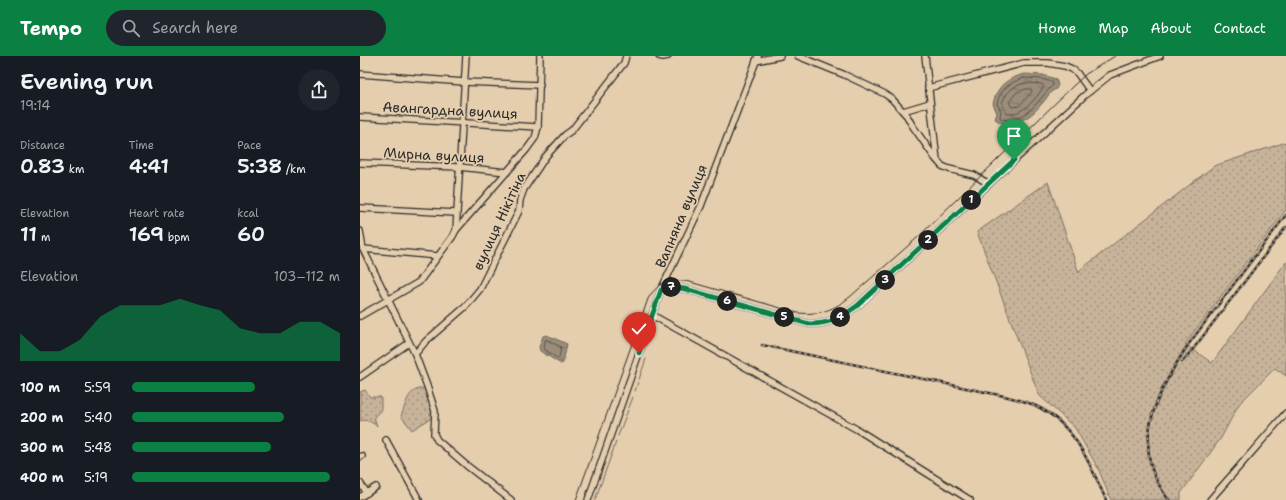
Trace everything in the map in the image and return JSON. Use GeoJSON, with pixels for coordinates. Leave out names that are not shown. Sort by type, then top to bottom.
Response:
{"type":"FeatureCollection","features":[{"type":"Feature","properties":{"kind":"street"},"geometry":{"type":"LineString","coordinates":[[456,230],[466,56]]}},
{"type":"Feature","properties":{"kind":"street"},"geometry":{"type":"LineString","coordinates":[[360,316],[419,282],[456,230],[531,144],[538,127],[540,56]]}},
{"type":"Feature","properties":{"kind":"street","name":"вулиця Нікітіна"},"geometry":{"type":"LineString","coordinates":[[415,354],[426,340],[465,307],[480,289],[519,211],[520,200],[524,189],[546,156],[565,135],[572,130],[624,63],[626,56]]}},
{"type":"Feature","properties":{"kind":"street"},"geometry":{"type":"LineString","coordinates":[[659,56],[668,56]]}},
{"type":"Feature","properties":{"kind":"street"},"geometry":{"type":"LineString","coordinates":[[757,59],[780,56]]}},
{"type":"Feature","properties":{"kind":"street"},"geometry":{"type":"LineString","coordinates":[[798,56],[845,75],[885,94],[903,111],[937,161],[945,168],[970,173],[989,184]]}},
{"type":"Feature","properties":{"kind":"street"},"geometry":{"type":"LineString","coordinates":[[925,56],[937,161]]}},
{"type":"Feature","properties":{"kind":"street"},"geometry":{"type":"LineString","coordinates":[[661,290],[672,287],[685,289],[809,324],[823,324],[845,314],[857,306],[1090,91],[1110,75],[1144,59],[1160,56]]}},
{"type":"Feature","properties":{"kind":"street","name":"Вапняна вулиця"},"geometry":{"type":"LineString","coordinates":[[588,500],[661,290],[701,206],[757,59]]}},
{"type":"Feature","properties":{"kind":"street"},"geometry":{"type":"LineString","coordinates":[[928,88],[1024,63],[1048,63],[1065,66],[1072,69],[1077,73],[1090,91]]}},
{"type":"Feature","properties":{"kind":"street"},"geometry":{"type":"LineString","coordinates":[[360,74],[464,82],[540,85]]}},
{"type":"Feature","properties":{"kind":"street"},"geometry":{"type":"LineString","coordinates":[[903,111],[930,103]]}},
{"type":"Feature","properties":{"kind":"street","name":"Авангардна вулиця"},"geometry":{"type":"LineString","coordinates":[[360,117],[538,127]]}},
{"type":"Feature","properties":{"kind":"street","name":"Мирна вулиця"},"geometry":{"type":"LineString","coordinates":[[360,163],[506,172]]}},
{"type":"Feature","properties":{"kind":"street"},"geometry":{"type":"LineString","coordinates":[[360,208],[456,214]]}},
{"type":"Feature","properties":{"kind":"street"},"geometry":{"type":"LineString","coordinates":[[360,231],[360,241],[363,249],[415,354],[427,386],[435,411],[434,434],[437,440],[509,499]]}},
{"type":"Feature","properties":{"kind":"street"},"geometry":{"type":"LineString","coordinates":[[363,249],[438,256]]}},
{"type":"Feature","properties":{"kind":"street"},"geometry":{"type":"LineString","coordinates":[[652,315],[852,426],[970,500]]}},
{"type":"Feature","properties":{"kind":"street"},"geometry":{"type":"LineString","coordinates":[[360,377],[409,343]]}},
{"type":"Feature","properties":{"kind":"street"},"geometry":{"type":"LineString","coordinates":[[1210,500],[1286,413]]}},
{"type":"Feature","properties":{"kind":"street"},"geometry":{"type":"LineString","coordinates":[[386,440],[419,500]]}},
{"type":"Feature","properties":{"kind":"street"},"geometry":{"type":"LineString","coordinates":[[360,483],[367,493]]}},
{"type":"Feature","properties":{"kind":"street"},"geometry":{"type":"LineString","coordinates":[[360,498],[376,487]]}},
{"type":"Feature","properties":{"kind":"shaded area"},"geometry":{"type":"Polygon","coordinates":[[[1286,142],[1286,210],[1185,344],[1212,363],[1286,262],[1286,376],[1275,368],[1239,404],[1221,438],[1181,493],[1181,500],[1111,500],[1098,468],[1075,428],[1039,395],[977,232],[1048,182],[1079,273],[1080,270],[1214,166],[1286,142]]]}},
{"type":"Feature","properties":{"kind":"shaded area"},"geometry":{"type":"Polygon","coordinates":[[[425,388],[433,417],[412,430],[401,416],[408,397],[414,391],[425,388]]]}},
{"type":"Feature","properties":{"kind":"shaded area"},"geometry":{"type":"Polygon","coordinates":[[[365,390],[370,397],[381,397],[381,410],[374,417],[377,426],[371,422],[360,421],[360,392],[365,390]]]}},
{"type":"Feature","properties":{"kind":"water"},"geometry":{"type":"Polygon","coordinates":[[[1024,74],[1043,75],[1056,79],[1058,85],[1038,108],[1023,120],[1013,123],[1001,123],[995,119],[997,113],[993,104],[997,92],[1007,81],[1024,74]]]}},
{"type":"Feature","properties":{"kind":"water"},"geometry":{"type":"Polygon","coordinates":[[[547,335],[567,344],[563,363],[561,364],[540,351],[539,347],[543,336],[547,335]]]}},
{"type":"Feature","properties":{"kind":"waterway"},"geometry":{"type":"LineString","coordinates":[[635,391],[646,359]]}},
{"type":"Feature","properties":{"kind":"waterway"},"geometry":{"type":"LineString","coordinates":[[618,436],[633,397]]}},
{"type":"Feature","properties":{"kind":"waterway"},"geometry":{"type":"LineString","coordinates":[[595,500],[616,442]]}},
{"type":"Feature","properties":{"kind":"tram line"},"geometry":{"type":"LineString","coordinates":[[576,500],[648,299],[656,288],[671,281],[690,282],[798,313],[820,312],[839,305],[917,238],[1086,74],[1115,56]]}},
{"type":"Feature","properties":{"kind":"railway"},"geometry":{"type":"LineString","coordinates":[[1169,500],[1155,477],[1150,460],[1148,442],[1150,425],[1161,391],[1188,345],[1286,215]]}},
{"type":"Feature","properties":{"kind":"railway"},"geometry":{"type":"LineString","coordinates":[[1182,362],[1286,227]]}},
{"type":"Feature","properties":{"kind":"railway"},"geometry":{"type":"LineString","coordinates":[[762,345],[1004,396],[1032,404],[1050,414],[1071,434],[1087,459],[1106,500]]}},
{"type":"Feature","properties":{"kind":"route"},"geometry":{"type":"LineString","coordinates":[[639,353],[661,290],[672,287],[685,289],[809,324],[823,324],[836,319],[857,306],[1014,160]]}}]}
